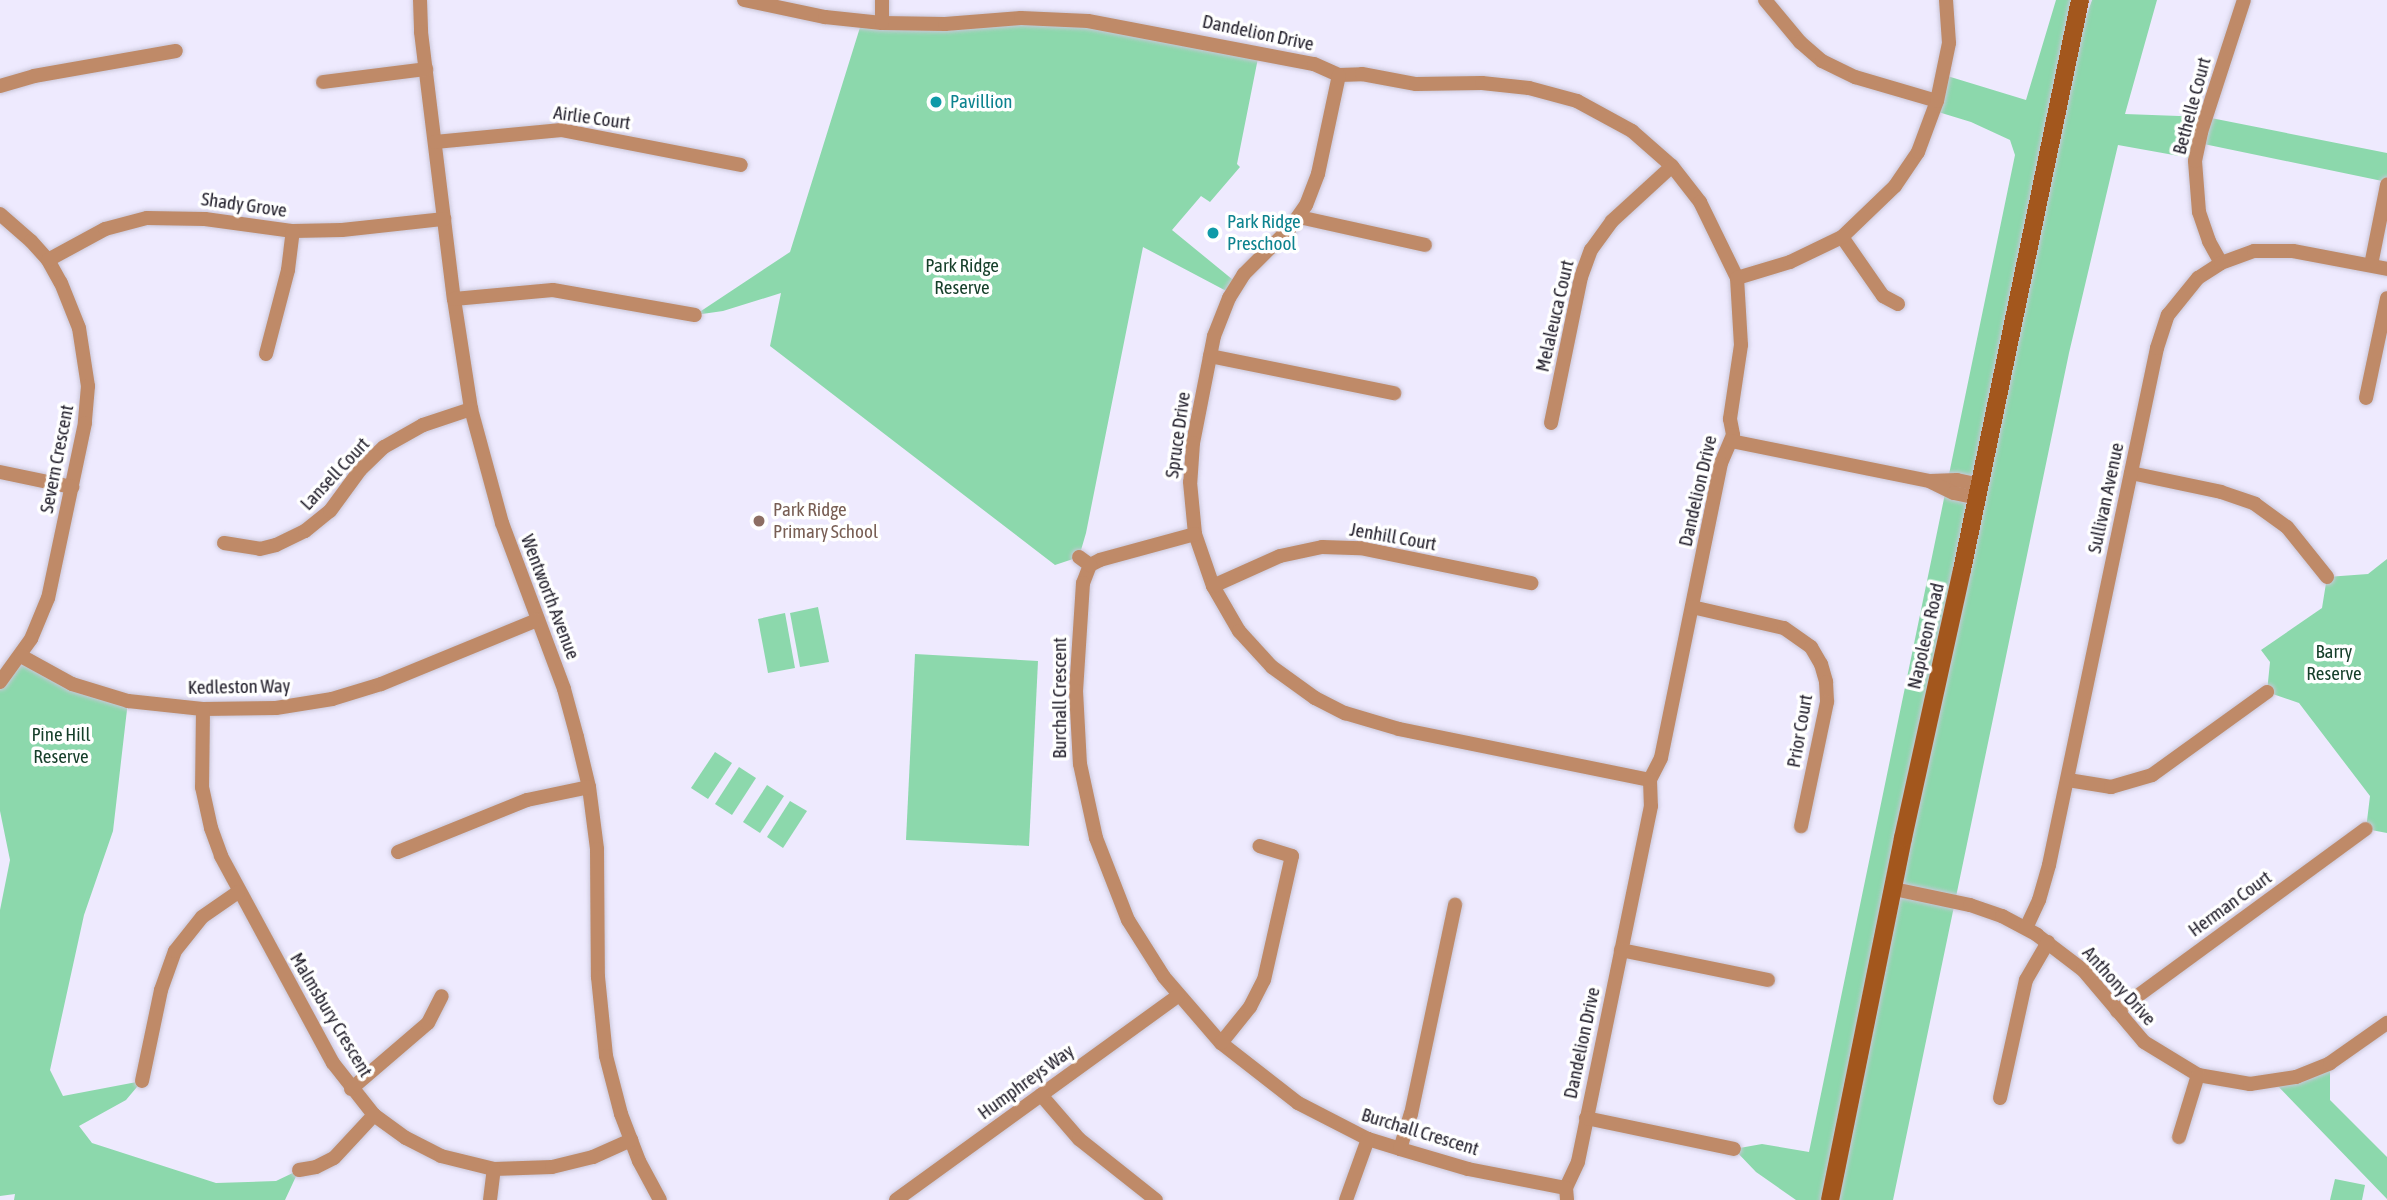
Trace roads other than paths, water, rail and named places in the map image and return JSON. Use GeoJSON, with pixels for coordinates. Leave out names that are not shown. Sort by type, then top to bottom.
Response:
{"type":"FeatureCollection","features":[{"type":"Feature","properties":{"kind":"main road","name":"Napoleon Road"},"geometry":{"type":"LineString","coordinates":[[1829,1200],[2080,0]]}},
{"type":"Feature","properties":{"kind":"main road","name":"Napoleon Road"},"geometry":{"type":"LineString","coordinates":[[2063,82],[2092,0]]}},
{"type":"Feature","properties":{"kind":"street","name":"Wentworth Avenue"},"geometry":{"type":"LineString","coordinates":[[420,0],[444,219],[471,409],[502,523],[564,689],[589,787],[597,849],[601,1016],[611,1080],[631,1140],[660,1200]]}},
{"type":"Feature","properties":{"kind":"street","name":"Dandelion Drive"},"geometry":{"type":"LineString","coordinates":[[744,0],[825,17],[882,23],[945,24],[1021,18],[1088,21],[1314,64],[1339,75],[1362,74],[1416,84],[1504,84],[1554,94],[1577,101],[1614,120],[1650,145],[1672,166],[1704,210],[1737,278],[1741,345],[1730,419],[1731,441],[1721,463],[1661,758],[1650,780],[1651,806],[1576,1170],[1566,1194]]}},
{"type":"Feature","properties":{"kind":"street"},"geometry":{"type":"LineString","coordinates":[[882,0],[882,23]]}},
{"type":"Feature","properties":{"kind":"street"},"geometry":{"type":"LineString","coordinates":[[1766,0],[1810,51],[1836,69],[1937,101]]}},
{"type":"Feature","properties":{"kind":"street"},"geometry":{"type":"LineString","coordinates":[[1737,278],[1790,262],[1842,237],[1895,186],[1918,152],[1937,101],[1949,43],[1946,0]]}},
{"type":"Feature","properties":{"kind":"street","name":"Bethelle Court"},"geometry":{"type":"LineString","coordinates":[[2221,263],[2209,242],[2199,212],[2195,161],[2244,0]]}},
{"type":"Feature","properties":{"kind":"street"},"geometry":{"type":"LineString","coordinates":[[0,86],[34,76],[176,51]]}},
{"type":"Feature","properties":{"kind":"street"},"geometry":{"type":"LineString","coordinates":[[323,82],[426,69]]}},
{"type":"Feature","properties":{"kind":"street","name":"Spruce Drive"},"geometry":{"type":"LineString","coordinates":[[1339,75],[1318,174],[1299,216],[1236,286],[1223,312],[1210,356],[1190,467],[1195,534],[1213,586],[1239,631],[1261,656],[1299,687],[1337,710],[1399,729],[1650,780]]}},
{"type":"Feature","properties":{"kind":"street","name":"Airlie Court"},"geometry":{"type":"LineString","coordinates":[[435,142],[561,130],[741,165]]}},
{"type":"Feature","properties":{"kind":"street","name":"Melaleuca Court"},"geometry":{"type":"LineString","coordinates":[[1551,422],[1577,293],[1591,250],[1612,221],[1672,166]]}},
{"type":"Feature","properties":{"kind":"street"},"geometry":{"type":"LineString","coordinates":[[2371,265],[2387,185]]}},
{"type":"Feature","properties":{"kind":"street","name":"Severn Crescent"},"geometry":{"type":"LineString","coordinates":[[0,214],[48,260],[75,315],[88,373],[87,410],[48,598],[35,632],[21,656],[0,682]]}},
{"type":"Feature","properties":{"kind":"street"},"geometry":{"type":"LineString","coordinates":[[1299,216],[1425,245]]}},
{"type":"Feature","properties":{"kind":"street","name":"Shady Grove"},"geometry":{"type":"LineString","coordinates":[[48,260],[104,229],[147,218],[205,219],[293,231],[342,230],[444,219]]}},
{"type":"Feature","properties":{"kind":"street"},"geometry":{"type":"LineString","coordinates":[[266,354],[288,270],[293,231]]}},
{"type":"Feature","properties":{"kind":"street"},"geometry":{"type":"LineString","coordinates":[[1842,237],[1883,296],[1898,304]]}},
{"type":"Feature","properties":{"kind":"street","name":"Sullivan Avenue"},"geometry":{"type":"LineString","coordinates":[[2026,928],[2045,884],[2163,326],[2189,288],[2221,263],[2254,251],[2279,250],[2387,269]]}},
{"type":"Feature","properties":{"kind":"street"},"geometry":{"type":"LineString","coordinates":[[454,299],[553,290],[695,315]]}},
{"type":"Feature","properties":{"kind":"street"},"geometry":{"type":"LineString","coordinates":[[2365,398],[2387,298]]}},
{"type":"Feature","properties":{"kind":"street"},"geometry":{"type":"LineString","coordinates":[[1210,356],[1394,393]]}},
{"type":"Feature","properties":{"kind":"street","name":"Lansell Court"},"geometry":{"type":"LineString","coordinates":[[224,543],[260,548],[276,545],[305,531],[330,511],[360,470],[384,447],[423,425],[471,409]]}},
{"type":"Feature","properties":{"kind":"street"},"geometry":{"type":"LineString","coordinates":[[1731,441],[1930,481],[1956,480],[1979,492]]}},
{"type":"Feature","properties":{"kind":"street"},"geometry":{"type":"LineString","coordinates":[[0,472],[72,487]]}},
{"type":"Feature","properties":{"kind":"street"},"geometry":{"type":"LineString","coordinates":[[2131,473],[2221,492],[2255,504],[2287,527],[2328,577]]}},
{"type":"Feature","properties":{"kind":"street","name":"Burchall Crescent"},"geometry":{"type":"LineString","coordinates":[[1195,534],[1084,561],[1076,691],[1077,742],[1085,797],[1106,868],[1128,920],[1178,996],[1221,1043],[1298,1103],[1368,1139],[1566,1194]]}},
{"type":"Feature","properties":{"kind":"street","name":"Jenhill Court"},"geometry":{"type":"LineString","coordinates":[[1213,586],[1280,556],[1322,547],[1360,548],[1531,583]]}},
{"type":"Feature","properties":{"kind":"street","name":"Prior Court"},"geometry":{"type":"LineString","coordinates":[[1692,607],[1784,628],[1811,647],[1821,664],[1826,682],[1827,702],[1801,825]]}},
{"type":"Feature","properties":{"kind":"street","name":"Kedleston Way"},"geometry":{"type":"LineString","coordinates":[[21,656],[72,684],[108,696],[203,709],[276,708],[332,699],[381,684],[537,620]]}},
{"type":"Feature","properties":{"kind":"street"},"geometry":{"type":"LineString","coordinates":[[2068,780],[2111,787],[2152,775],[2267,692]]}},
{"type":"Feature","properties":{"kind":"street","name":"Malmsbury Crescent"},"geometry":{"type":"LineString","coordinates":[[203,709],[201,771],[207,813],[219,850],[238,892],[318,1038],[351,1089],[374,1115],[406,1138],[441,1156],[494,1169],[552,1167],[593,1157],[631,1140]]}},
{"type":"Feature","properties":{"kind":"street"},"geometry":{"type":"LineString","coordinates":[[398,852],[527,800],[589,787]]}},
{"type":"Feature","properties":{"kind":"street","name":"Herman Court"},"geometry":{"type":"LineString","coordinates":[[2117,1011],[2365,829]]}},
{"type":"Feature","properties":{"kind":"street"},"geometry":{"type":"LineString","coordinates":[[1221,1043],[1250,1007],[1264,980],[1292,856],[1260,846]]}},
{"type":"Feature","properties":{"kind":"street","name":"Anthony Drive"},"geometry":{"type":"LineString","coordinates":[[1894,889],[1970,905],[2026,928],[2083,970],[2151,1048],[2198,1075],[2249,1084],[2296,1077],[2330,1063],[2387,1023]]}},
{"type":"Feature","properties":{"kind":"street"},"geometry":{"type":"LineString","coordinates":[[142,1081],[161,990],[175,951],[202,917],[238,892]]}},
{"type":"Feature","properties":{"kind":"street"},"geometry":{"type":"LineString","coordinates":[[1399,1149],[1411,1114],[1455,905]]}},
{"type":"Feature","properties":{"kind":"street"},"geometry":{"type":"LineString","coordinates":[[2000,1098],[2026,980],[2048,942]]}},
{"type":"Feature","properties":{"kind":"street"},"geometry":{"type":"LineString","coordinates":[[1621,950],[1768,980]]}},
{"type":"Feature","properties":{"kind":"street"},"geometry":{"type":"LineString","coordinates":[[351,1089],[428,1023],[442,996]]}},
{"type":"Feature","properties":{"kind":"street","name":"Humphreys Way"},"geometry":{"type":"LineString","coordinates":[[899,1199],[1178,996]]}},
{"type":"Feature","properties":{"kind":"street"},"geometry":{"type":"LineString","coordinates":[[2179,1137],[2198,1075]]}},
{"type":"Feature","properties":{"kind":"street"},"geometry":{"type":"LineString","coordinates":[[1041,1095],[1079,1139],[1156,1200]]}},
{"type":"Feature","properties":{"kind":"street"},"geometry":{"type":"LineString","coordinates":[[299,1170],[316,1167],[334,1158],[374,1115]]}},
{"type":"Feature","properties":{"kind":"street"},"geometry":{"type":"LineString","coordinates":[[1586,1118],[1734,1149]]}},
{"type":"Feature","properties":{"kind":"street"},"geometry":{"type":"LineString","coordinates":[[1346,1200],[1368,1139]]}},
{"type":"Feature","properties":{"kind":"street"},"geometry":{"type":"LineString","coordinates":[[490,1200],[494,1169]]}},
{"type":"Feature","properties":{"kind":"place","name":"Pavillion"},"geometry":{"type":"Point","coordinates":[936,102]}},
{"type":"Feature","properties":{"kind":"place","name":"Park Ridge Preschool"},"geometry":{"type":"Point","coordinates":[1213,233]}},
{"type":"Feature","properties":{"kind":"place","name":"Park Ridge Primary School"},"geometry":{"type":"Point","coordinates":[759,521]}},
{"type":"Feature","properties":{"kind":"park label","name":"Park Ridge Reserve"},"geometry":{"type":"Point","coordinates":[962,277]}},
{"type":"Feature","properties":{"kind":"park label","name":"Barry Reserve"},"geometry":{"type":"Point","coordinates":[2334,663]}},
{"type":"Feature","properties":{"kind":"park label","name":"Pine Hill Reserve"},"geometry":{"type":"Point","coordinates":[61,746]}}]}
